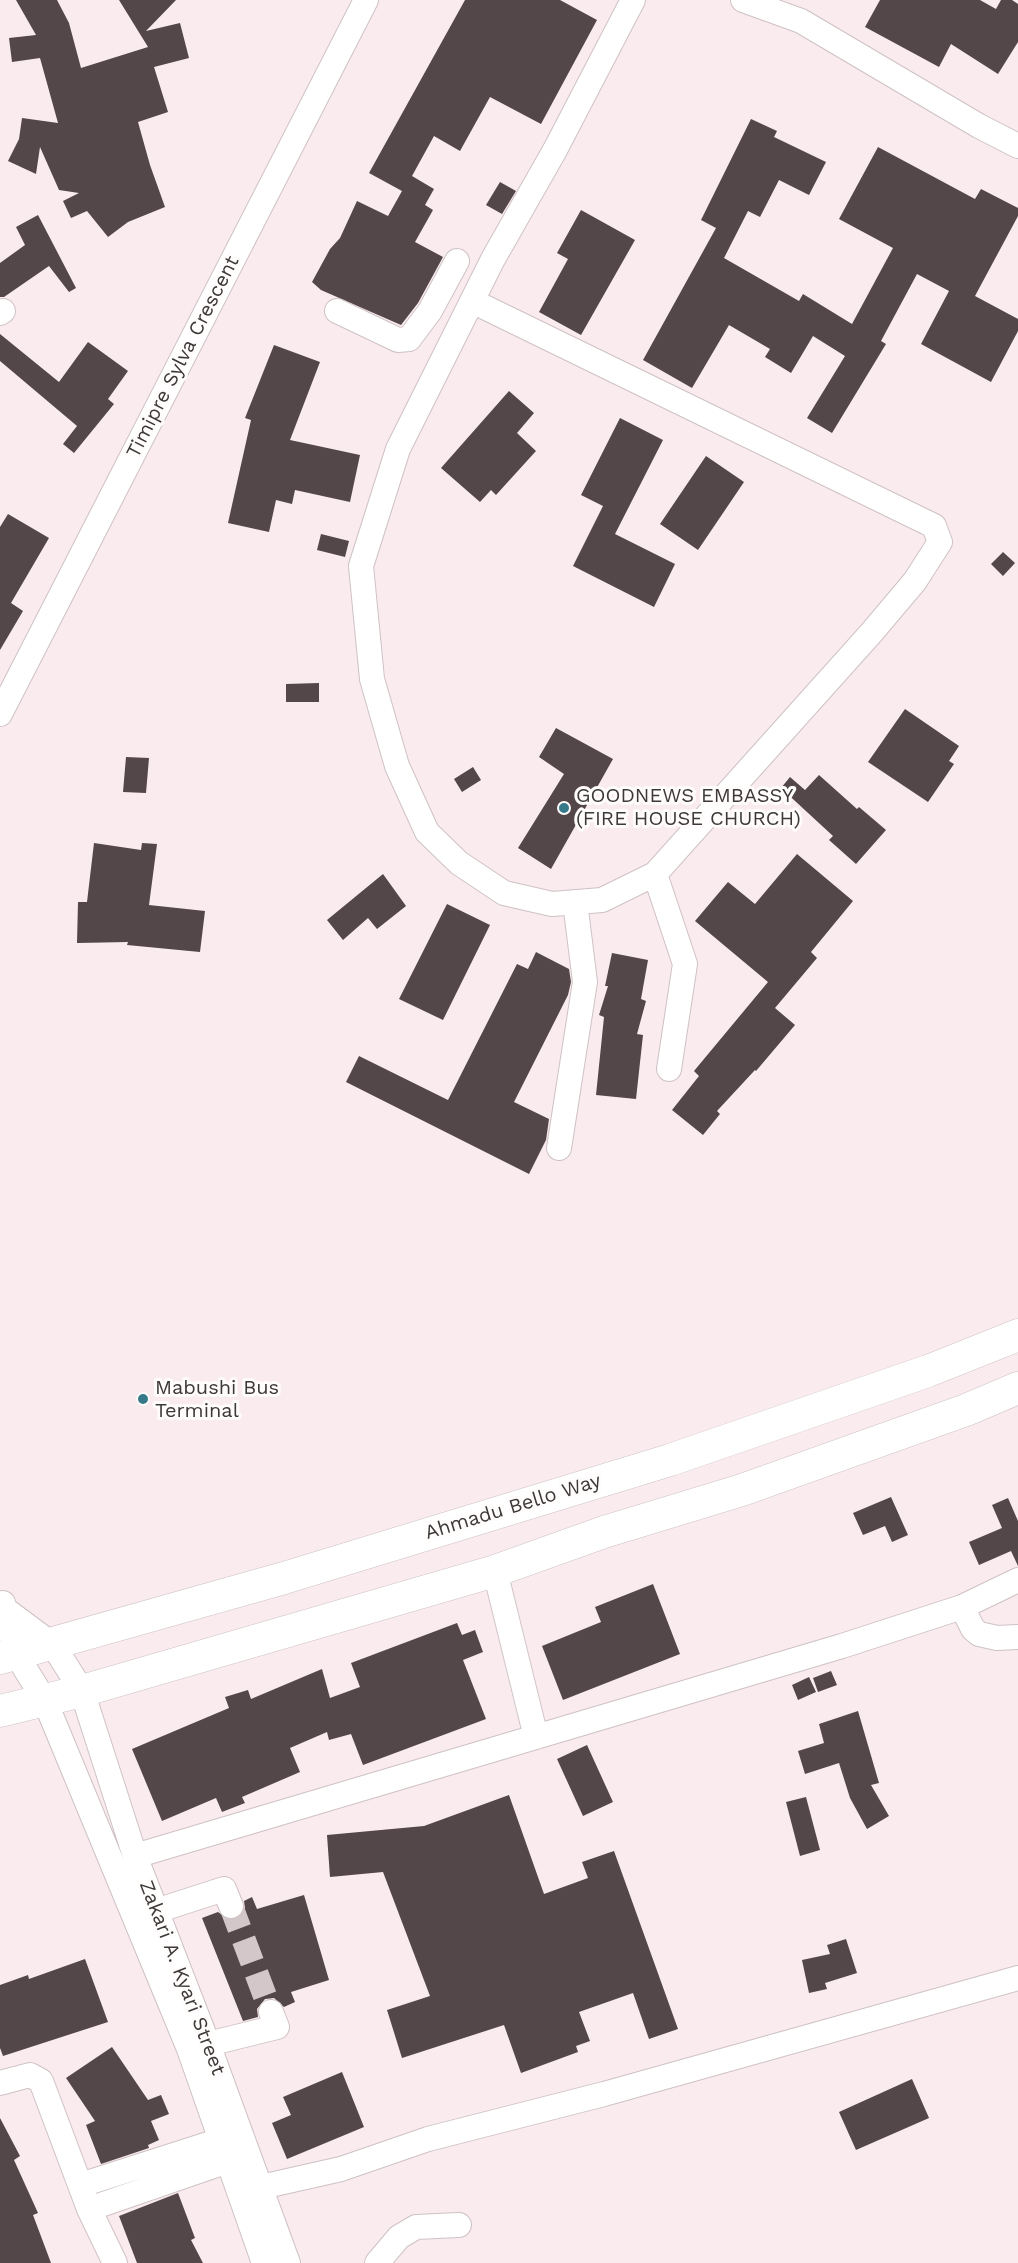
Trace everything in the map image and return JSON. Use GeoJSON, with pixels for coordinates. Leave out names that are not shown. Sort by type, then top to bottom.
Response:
{"type":"FeatureCollection","features":[{"type":"Feature","properties":{"kind":"main road","name":"Ahmadu Bello Way"},"geometry":{"type":"LineString","coordinates":[[8,1656],[53,1645],[670,1460],[928,1371],[1018,1335]]}},
{"type":"Feature","properties":{"kind":"main road"},"geometry":{"type":"LineString","coordinates":[[0,1711],[45,1701],[495,1570],[604,1532],[742,1490],[966,1410],[1018,1388]]}},
{"type":"Feature","properties":{"kind":"street","name":"Timipre Sylva Crescent"},"geometry":{"type":"LineString","coordinates":[[0,714],[366,0]]}},
{"type":"Feature","properties":{"kind":"street"},"geometry":{"type":"LineString","coordinates":[[472,301],[934,526],[940,542],[915,581],[872,632],[780,731],[655,874],[603,900],[552,904],[504,892],[459,863],[427,832],[398,766],[372,679],[361,566],[398,449],[472,301],[555,150],[633,0]]}},
{"type":"Feature","properties":{"kind":"street"},"geometry":{"type":"LineString","coordinates":[[743,0],[806,10],[979,126],[1018,146]]}},
{"type":"Feature","properties":{"kind":"street"},"geometry":{"type":"LineString","coordinates":[[337,310],[403,341],[416,333],[457,261]]}},
{"type":"Feature","properties":{"kind":"street"},"geometry":{"type":"LineString","coordinates":[[430,311],[459,326]]}},
{"type":"Feature","properties":{"kind":"street"},"geometry":{"type":"LineString","coordinates":[[655,874],[685,964],[669,1069]]}},
{"type":"Feature","properties":{"kind":"street"},"geometry":{"type":"LineString","coordinates":[[559,1148],[585,982],[575,902]]}},
{"type":"Feature","properties":{"kind":"street"},"geometry":{"type":"LineString","coordinates":[[495,1570],[537,1737]]}},
{"type":"Feature","properties":{"kind":"street"},"geometry":{"type":"LineString","coordinates":[[135,1856],[842,1646],[962,1606],[1018,1580]]}},
{"type":"Feature","properties":{"kind":"street"},"geometry":{"type":"LineString","coordinates":[[3,1602],[53,1645],[82,1690]]}},
{"type":"Feature","properties":{"kind":"street"},"geometry":{"type":"LineString","coordinates":[[3,1602],[8,1656],[45,1701]]}},
{"type":"Feature","properties":{"kind":"street"},"geometry":{"type":"LineString","coordinates":[[962,1606],[973,1629],[979,1634],[997,1638],[1018,1637]]}},
{"type":"Feature","properties":{"kind":"street","name":"Zakari A. Kyari Street"},"geometry":{"type":"LineString","coordinates":[[82,1690],[135,1856],[208,2044],[249,2189],[264,2263]]}},
{"type":"Feature","properties":{"kind":"street","name":"Zakari A. Kyari Street"},"geometry":{"type":"LineString","coordinates":[[45,1701],[189,2049],[224,2150],[249,2189],[288,2263]]}},
{"type":"Feature","properties":{"kind":"street"},"geometry":{"type":"LineString","coordinates":[[156,1911],[224,1888],[231,1906]]}},
{"type":"Feature","properties":{"kind":"street"},"geometry":{"type":"LineString","coordinates":[[249,2189],[341,2169],[428,2139],[615,2091],[1018,1978]]}},
{"type":"Feature","properties":{"kind":"street"},"geometry":{"type":"LineString","coordinates":[[208,2044],[277,2027],[271,2012]]}},
{"type":"Feature","properties":{"kind":"street"},"geometry":{"type":"LineString","coordinates":[[0,2083],[30,2074],[41,2081],[89,2209],[115,2263]]}},
{"type":"Feature","properties":{"kind":"street"},"geometry":{"type":"LineString","coordinates":[[81,2186],[162,2159],[224,2150]]}},
{"type":"Feature","properties":{"kind":"street"},"geometry":{"type":"LineString","coordinates":[[89,2209],[172,2180],[224,2150]]}},
{"type":"Feature","properties":{"kind":"street"},"geometry":{"type":"LineString","coordinates":[[162,2159],[172,2180]]}},
{"type":"Feature","properties":{"kind":"street"},"geometry":{"type":"LineString","coordinates":[[377,2263],[399,2237],[416,2227],[459,2224]]}},
{"type":"Feature","properties":{"kind":"building"},"geometry":{"type":"Polygon","coordinates":[[[16,0],[57,0],[69,23],[81,68],[148,47],[119,0],[176,0],[146,31],[180,23],[189,58],[154,67],[168,112],[138,122],[165,207],[128,222],[108,237],[87,211],[71,218],[63,201],[79,193],[59,190],[40,147],[36,174],[8,161],[19,139],[22,118],[58,123],[40,58],[12,62],[9,38],[36,35],[16,0]]]}},
{"type":"Feature","properties":{"kind":"building"},"geometry":{"type":"Polygon","coordinates":[[[465,0],[560,0],[597,20],[541,124],[490,97],[460,151],[434,136],[412,176],[434,189],[425,205],[433,210],[415,242],[443,257],[418,303],[401,325],[321,290],[312,282],[330,249],[340,238],[357,201],[388,216],[402,191],[369,173],[465,0]]]}},
{"type":"Feature","properties":{"kind":"building"},"geometry":{"type":"Polygon","coordinates":[[[880,0],[980,0],[996,9],[1001,0],[1012,0],[1018,4],[1018,42],[998,74],[951,44],[939,67],[865,27],[880,0]]]}},
{"type":"Feature","properties":{"kind":"building"},"geometry":{"type":"Polygon","coordinates":[[[751,119],[777,131],[774,137],[826,162],[809,195],[779,180],[760,217],[748,211],[724,258],[799,301],[803,294],[852,324],[893,248],[839,219],[878,147],[975,199],[981,189],[1018,208],[1018,216],[975,296],[1018,319],[1018,331],[991,382],[921,344],[949,291],[917,274],[881,341],[886,344],[832,433],[807,418],[845,356],[813,336],[791,373],[765,357],[770,349],[729,325],[692,388],[643,360],[716,228],[701,220],[751,119]]]}},
{"type":"Feature","properties":{"kind":"building"},"geometry":{"type":"Polygon","coordinates":[[[500,182],[516,191],[502,214],[486,205],[500,182]]]}},
{"type":"Feature","properties":{"kind":"building"},"geometry":{"type":"Polygon","coordinates":[[[581,210],[635,240],[581,335],[539,312],[568,259],[557,253],[581,210]]]}},
{"type":"Feature","properties":{"kind":"building"},"geometry":{"type":"Polygon","coordinates":[[[38,215],[76,288],[69,292],[49,266],[4,297],[0,297],[0,263],[25,245],[16,227],[38,215]]]}},
{"type":"Feature","properties":{"kind":"building"},"geometry":{"type":"Polygon","coordinates":[[[0,334],[59,382],[88,342],[128,371],[108,399],[114,404],[74,453],[63,444],[77,426],[0,361],[0,334]]]}},
{"type":"Feature","properties":{"kind":"building"},"geometry":{"type":"Polygon","coordinates":[[[274,345],[320,362],[290,440],[360,455],[350,502],[295,490],[292,504],[276,500],[269,532],[228,523],[251,420],[245,418],[274,345]]]}},
{"type":"Feature","properties":{"kind":"building"},"geometry":{"type":"Polygon","coordinates":[[[509,391],[534,413],[517,433],[536,451],[496,495],[491,490],[480,502],[441,468],[509,391]]]}},
{"type":"Feature","properties":{"kind":"building"},"geometry":{"type":"Polygon","coordinates":[[[620,418],[663,440],[615,534],[675,564],[654,607],[573,566],[603,506],[581,495],[620,418]]]}},
{"type":"Feature","properties":{"kind":"building"},"geometry":{"type":"Polygon","coordinates":[[[706,456],[744,482],[698,550],[660,524],[706,456]]]}},
{"type":"Feature","properties":{"kind":"building"},"geometry":{"type":"Polygon","coordinates":[[[8,514],[49,538],[11,603],[23,611],[0,650],[0,527],[8,514]]]}},
{"type":"Feature","properties":{"kind":"building"},"geometry":{"type":"Polygon","coordinates":[[[321,534],[349,541],[345,557],[317,550],[321,534]]]}},
{"type":"Feature","properties":{"kind":"building"},"geometry":{"type":"Polygon","coordinates":[[[1003,552],[1015,563],[1003,576],[991,564],[1003,552]]]}},
{"type":"Feature","properties":{"kind":"building"},"geometry":{"type":"Polygon","coordinates":[[[319,683],[319,702],[286,702],[286,684],[319,683]]]}},
{"type":"Feature","properties":{"kind":"building"},"geometry":{"type":"Polygon","coordinates":[[[905,709],[959,746],[949,761],[954,764],[928,802],[868,762],[905,709]]]}},
{"type":"Feature","properties":{"kind":"building","name":"GOODNEWS EMBASSY (FIRE HOUSE CHURCH)"},"geometry":{"type":"Polygon","coordinates":[[[556,728],[613,759],[551,869],[518,848],[564,774],[539,757],[556,728]]]}},
{"type":"Feature","properties":{"kind":"building"},"geometry":{"type":"Polygon","coordinates":[[[126,757],[149,758],[146,793],[123,792],[126,757]]]}},
{"type":"Feature","properties":{"kind":"building"},"geometry":{"type":"Polygon","coordinates":[[[473,767],[481,780],[462,792],[454,779],[473,767]]]}},
{"type":"Feature","properties":{"kind":"building"},"geometry":{"type":"Polygon","coordinates":[[[819,775],[857,809],[859,807],[886,830],[856,864],[829,840],[833,836],[781,788],[790,777],[805,790],[819,775]]]}},
{"type":"Feature","properties":{"kind":"building"},"geometry":{"type":"Polygon","coordinates":[[[94,843],[141,850],[142,843],[157,844],[149,905],[205,911],[200,952],[127,945],[128,942],[77,943],[78,902],[87,902],[94,843]]]}},
{"type":"Feature","properties":{"kind":"building"},"geometry":{"type":"Polygon","coordinates":[[[797,854],[853,901],[811,952],[817,958],[775,1008],[795,1025],[756,1071],[717,1111],[720,1114],[703,1135],[672,1110],[699,1076],[694,1071],[768,982],[695,921],[728,882],[755,904],[797,854]]]}},
{"type":"Feature","properties":{"kind":"building"},"geometry":{"type":"Polygon","coordinates":[[[383,874],[406,906],[377,929],[368,918],[343,940],[327,920],[383,874]]]}},
{"type":"Feature","properties":{"kind":"building"},"geometry":{"type":"Polygon","coordinates":[[[447,904],[490,925],[443,1020],[399,999],[447,904]]]}},
{"type":"Feature","properties":{"kind":"building"},"geometry":{"type":"Polygon","coordinates":[[[536,952],[569,969],[571,982],[568,995],[514,1102],[549,1119],[546,1140],[529,1174],[346,1082],[359,1056],[448,1100],[517,964],[528,969],[536,952]]]}},
{"type":"Feature","properties":{"kind":"building"},"geometry":{"type":"Polygon","coordinates":[[[612,953],[648,960],[641,999],[646,1001],[637,1034],[643,1035],[636,1099],[596,1095],[604,1017],[599,1015],[608,986],[605,986],[612,953]]]}},
{"type":"Feature","properties":{"kind":"building"},"geometry":{"type":"Polygon","coordinates":[[[891,1497],[908,1535],[892,1542],[885,1526],[863,1535],[853,1513],[891,1497]]]}},
{"type":"Feature","properties":{"kind":"building"},"geometry":{"type":"Polygon","coordinates":[[[1008,1498],[1018,1521],[1018,1566],[1011,1551],[979,1565],[969,1542],[1002,1528],[992,1505],[1008,1498]]]}},
{"type":"Feature","properties":{"kind":"building"},"geometry":{"type":"Polygon","coordinates":[[[653,1584],[680,1654],[563,1700],[542,1646],[601,1622],[595,1607],[653,1584]]]}},
{"type":"Feature","properties":{"kind":"building"},"geometry":{"type":"Polygon","coordinates":[[[457,1623],[462,1635],[475,1630],[483,1652],[463,1660],[486,1719],[363,1765],[351,1734],[329,1740],[327,1732],[290,1748],[300,1772],[242,1797],[245,1803],[222,1812],[216,1798],[162,1821],[132,1749],[229,1708],[225,1697],[248,1690],[251,1699],[322,1669],[330,1698],[360,1687],[351,1663],[457,1623]]]}},
{"type":"Feature","properties":{"kind":"building"},"geometry":{"type":"Polygon","coordinates":[[[831,1671],[837,1685],[818,1692],[813,1678],[831,1671]]]}},
{"type":"Feature","properties":{"kind":"building"},"geometry":{"type":"Polygon","coordinates":[[[809,1677],[816,1692],[798,1700],[792,1685],[809,1677]]]}},
{"type":"Feature","properties":{"kind":"building"},"geometry":{"type":"Polygon","coordinates":[[[858,1711],[879,1783],[871,1785],[889,1816],[867,1829],[850,1798],[839,1763],[805,1774],[798,1751],[824,1743],[819,1724],[858,1711]]]}},
{"type":"Feature","properties":{"kind":"building"},"geometry":{"type":"Polygon","coordinates":[[[587,1745],[613,1802],[583,1816],[557,1759],[587,1745]]]}},
{"type":"Feature","properties":{"kind":"building"},"geometry":{"type":"Polygon","coordinates":[[[509,1795],[544,1894],[588,1878],[582,1862],[614,1851],[678,2029],[649,2039],[633,1993],[579,2012],[590,2041],[576,2046],[578,2052],[521,2073],[504,2025],[402,2058],[387,2010],[430,1996],[383,1872],[330,1877],[327,1835],[424,1826],[509,1795]]]}},
{"type":"Feature","properties":{"kind":"building"},"geometry":{"type":"Polygon","coordinates":[[[806,1797],[820,1850],[800,1856],[786,1802],[806,1797]]]}},
{"type":"Feature","properties":{"kind":"building"},"geometry":{"type":"Polygon","coordinates":[[[304,1895],[329,1980],[291,1992],[295,2002],[284,2007],[274,1998],[265,1999],[257,2009],[258,2017],[243,2021],[202,1918],[218,1912],[229,1920],[237,1919],[245,1908],[244,1901],[252,1897],[257,1909],[304,1895]]]}},
{"type":"Feature","properties":{"kind":"building"},"geometry":{"type":"Polygon","coordinates":[[[846,1939],[857,1973],[825,1983],[827,1989],[809,1993],[802,1960],[830,1954],[827,1945],[846,1939]]]}},
{"type":"Feature","properties":{"kind":"building"},"geometry":{"type":"Polygon","coordinates":[[[85,1959],[108,2022],[3,2056],[0,2048],[0,1985],[28,1975],[29,1979],[85,1959]]]}},
{"type":"Feature","properties":{"kind":"building"},"geometry":{"type":"Polygon","coordinates":[[[112,2047],[148,2100],[161,2095],[169,2114],[151,2121],[159,2140],[148,2145],[149,2148],[101,2164],[86,2125],[95,2121],[66,2078],[112,2047]]]}},
{"type":"Feature","properties":{"kind":"building"},"geometry":{"type":"Polygon","coordinates":[[[342,2072],[364,2127],[287,2159],[272,2123],[291,2115],[283,2097],[342,2072]]]}},
{"type":"Feature","properties":{"kind":"building"},"geometry":{"type":"Polygon","coordinates":[[[912,2079],[929,2118],[856,2150],[839,2112],[912,2079]]]}},
{"type":"Feature","properties":{"kind":"building"},"geometry":{"type":"Polygon","coordinates":[[[0,2118],[20,2156],[14,2160],[38,2213],[33,2215],[51,2263],[0,2263],[0,2118]]]}},
{"type":"Feature","properties":{"kind":"building"},"geometry":{"type":"Polygon","coordinates":[[[178,2193],[195,2238],[191,2240],[203,2263],[137,2263],[119,2216],[178,2193]]]}},
{"type":"Feature","properties":{"kind":"tunnel"},"geometry":{"type":"LineString","coordinates":[[231,1906],[271,2012]]}},
{"type":"Feature","properties":{"kind":"place","name":"GOODNEWS EMBASSY (FIRE HOUSE CHURCH)"},"geometry":{"type":"Point","coordinates":[564,808]}},
{"type":"Feature","properties":{"kind":"place","name":"Mabushi Bus Terminal"},"geometry":{"type":"Point","coordinates":[143,1399]}}]}
